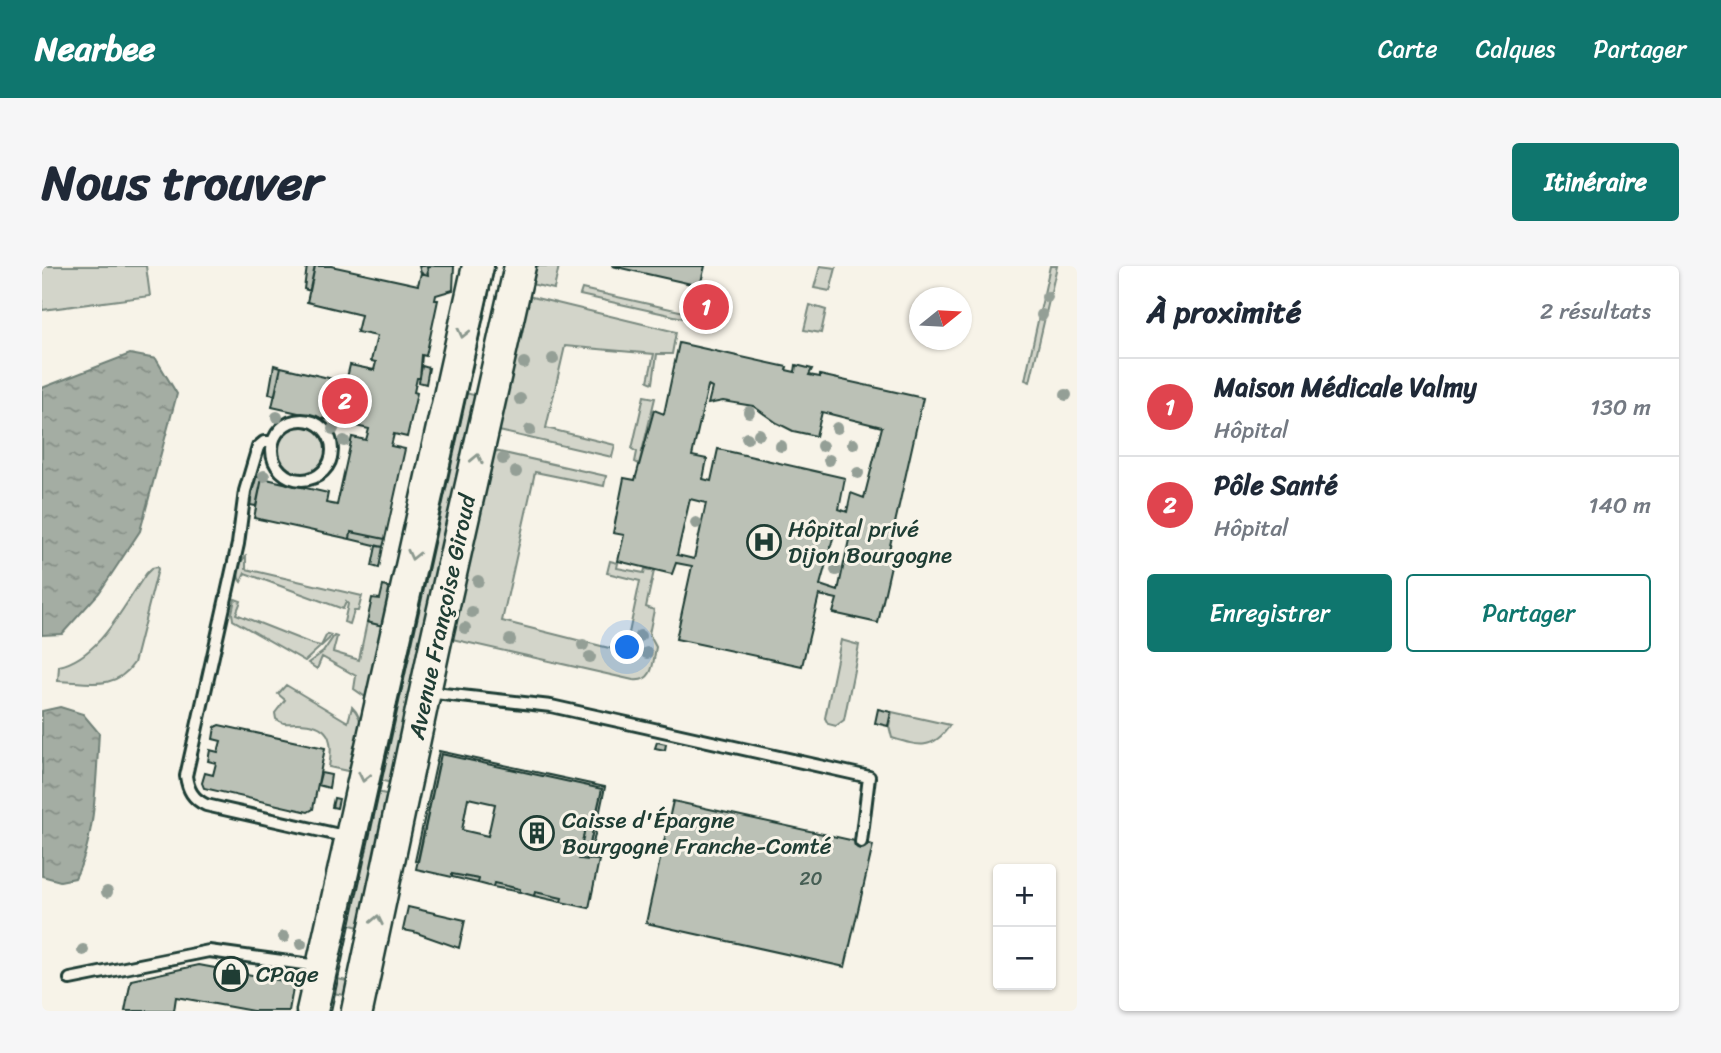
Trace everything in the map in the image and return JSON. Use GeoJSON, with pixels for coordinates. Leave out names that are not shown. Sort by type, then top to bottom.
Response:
{"type":"FeatureCollection","features":[{"type":"Feature","properties":{"kind":"street","name":"Avenue Françoise Giroud"},"geometry":{"type":"LineString","coordinates":[[312,1011],[478,266]]}},
{"type":"Feature","properties":{"kind":"street","name":"Avenue Françoise Giroud"},"geometry":{"type":"LineString","coordinates":[[357,1011],[520,266]]}},
{"type":"Feature","properties":{"kind":"street"},"geometry":{"type":"LineString","coordinates":[[322,961],[367,968]]}},
{"type":"Feature","properties":{"kind":"lane"},"geometry":{"type":"LineString","coordinates":[[294,421],[314,423],[329,437],[331,457],[321,474],[304,481],[294,480],[286,476],[274,461],[273,442],[285,426],[294,421]]}},
{"type":"Feature","properties":{"kind":"lane"},"geometry":{"type":"LineString","coordinates":[[273,442],[264,442],[258,447],[245,491],[238,544],[186,776],[187,785],[195,798],[206,805],[350,838]]}},
{"type":"Feature","properties":{"kind":"lane"},"geometry":{"type":"LineString","coordinates":[[425,692],[551,706],[869,776],[861,842]]}},
{"type":"Feature","properties":{"kind":"lane"},"geometry":{"type":"LineString","coordinates":[[70,979],[209,951],[311,965],[322,961]]}},
{"type":"Feature","properties":{"kind":"shaded area"},"geometry":{"type":"Polygon","coordinates":[[[42,266],[146,266],[150,296],[42,310],[42,266]]]}},
{"type":"Feature","properties":{"kind":"shaded area"},"geometry":{"type":"Polygon","coordinates":[[[535,266],[559,266],[554,289],[531,284],[535,266]]]}},
{"type":"Feature","properties":{"kind":"shaded area"},"geometry":{"type":"Polygon","coordinates":[[[820,266],[836,268],[830,291],[814,288],[820,266]]]}},
{"type":"Feature","properties":{"kind":"shaded area"},"geometry":{"type":"Polygon","coordinates":[[[1050,266],[1057,266],[1030,382],[1025,380],[1050,266]]]}},
{"type":"Feature","properties":{"kind":"shaded area"},"geometry":{"type":"Polygon","coordinates":[[[582,289],[693,314],[692,320],[580,295],[582,289]]]}},
{"type":"Feature","properties":{"kind":"shaded area"},"geometry":{"type":"Polygon","coordinates":[[[528,296],[676,332],[672,354],[657,354],[653,383],[648,381],[654,354],[565,346],[546,428],[615,445],[612,457],[499,431],[528,296]]]}},
{"type":"Feature","properties":{"kind":"shaded area"},"geometry":{"type":"Polygon","coordinates":[[[810,305],[826,310],[821,333],[804,330],[810,305]]]}},
{"type":"Feature","properties":{"kind":"shaded area"},"geometry":{"type":"Polygon","coordinates":[[[457,391],[486,398],[400,785],[371,778],[457,391]]]}},
{"type":"Feature","properties":{"kind":"shaded area"},"geometry":{"type":"Polygon","coordinates":[[[644,396],[655,398],[639,464],[635,462],[637,452],[632,449],[644,396]]]}},
{"type":"Feature","properties":{"kind":"shaded area"},"geometry":{"type":"Polygon","coordinates":[[[302,426],[311,427],[319,433],[325,441],[325,459],[319,467],[311,473],[302,474],[293,473],[285,467],[279,459],[278,450],[279,441],[285,433],[293,427],[302,426]]]}},
{"type":"Feature","properties":{"kind":"shaded area"},"geometry":{"type":"Polygon","coordinates":[[[495,451],[606,476],[604,486],[535,472],[502,621],[625,652],[640,581],[607,573],[610,561],[618,563],[617,568],[644,573],[645,569],[654,571],[646,607],[654,610],[649,634],[656,647],[653,665],[645,678],[633,680],[452,639],[495,451]]]}},
{"type":"Feature","properties":{"kind":"shaded area"},"geometry":{"type":"Polygon","coordinates":[[[246,556],[246,569],[362,596],[358,611],[354,611],[350,624],[344,622],[348,604],[346,602],[343,609],[245,573],[241,582],[239,569],[246,556]]]}},
{"type":"Feature","properties":{"kind":"shaded area"},"geometry":{"type":"Polygon","coordinates":[[[157,567],[134,663],[127,672],[118,678],[100,683],[58,681],[59,666],[74,661],[98,641],[146,574],[157,567]]]}},
{"type":"Feature","properties":{"kind":"shaded area"},"geometry":{"type":"Polygon","coordinates":[[[235,599],[241,601],[236,614],[312,644],[321,646],[327,634],[331,635],[329,639],[305,661],[233,620],[235,599]]]}},
{"type":"Feature","properties":{"kind":"shaded area"},"geometry":{"type":"Polygon","coordinates":[[[367,622],[383,626],[367,698],[354,689],[356,676],[322,657],[317,669],[308,663],[323,652],[334,636],[337,637],[333,652],[359,660],[367,622]]]}},
{"type":"Feature","properties":{"kind":"shaded area"},"geometry":{"type":"Polygon","coordinates":[[[841,640],[859,645],[844,720],[836,726],[828,724],[825,718],[841,640]]]}},
{"type":"Feature","properties":{"kind":"shaded area"},"geometry":{"type":"Polygon","coordinates":[[[286,685],[348,722],[352,707],[360,721],[361,738],[352,772],[329,767],[330,741],[323,730],[317,726],[283,723],[276,719],[275,713],[285,700],[278,694],[286,685]]]}},
{"type":"Feature","properties":{"kind":"shaded area"},"geometry":{"type":"Polygon","coordinates":[[[892,712],[950,725],[931,743],[910,743],[892,738],[889,726],[892,712]]]}},
{"type":"Feature","properties":{"kind":"shaded area"},"geometry":{"type":"Polygon","coordinates":[[[369,790],[398,797],[367,929],[339,922],[369,790]]]}},
{"type":"Feature","properties":{"kind":"shaded area"},"geometry":{"type":"Polygon","coordinates":[[[332,978],[353,982],[353,997],[324,991],[332,978]]]}},
{"type":"Feature","properties":{"kind":"water"},"geometry":{"type":"Polygon","coordinates":[[[130,354],[156,359],[177,394],[140,531],[99,593],[62,634],[42,635],[42,388],[130,354]]]}},
{"type":"Feature","properties":{"kind":"water"},"geometry":{"type":"Polygon","coordinates":[[[60,707],[83,714],[99,733],[94,807],[87,845],[75,878],[60,881],[42,876],[42,711],[60,707]]]}},
{"type":"Feature","properties":{"kind":"building"},"geometry":{"type":"Polygon","coordinates":[[[307,266],[315,266],[310,291],[304,289],[307,266]]]}},
{"type":"Feature","properties":{"kind":"building"},"geometry":{"type":"Polygon","coordinates":[[[315,266],[331,266],[418,285],[421,273],[428,275],[427,266],[454,266],[453,290],[436,295],[435,300],[438,300],[426,356],[422,355],[420,378],[417,378],[414,392],[417,393],[407,437],[394,434],[391,446],[405,449],[385,539],[351,532],[350,539],[254,518],[262,478],[328,493],[326,503],[337,505],[352,437],[366,440],[369,429],[272,407],[281,367],[346,382],[350,365],[374,370],[376,362],[371,361],[377,336],[357,332],[361,315],[307,302],[315,266]]]}},
{"type":"Feature","properties":{"kind":"building"},"geometry":{"type":"Polygon","coordinates":[[[419,266],[427,266],[428,275],[421,273],[419,266]]]}},
{"type":"Feature","properties":{"kind":"building"},"geometry":{"type":"Polygon","coordinates":[[[612,266],[705,266],[700,286],[612,266]]]}},
{"type":"Feature","properties":{"kind":"building"},"geometry":{"type":"Polygon","coordinates":[[[679,343],[787,367],[786,370],[795,372],[796,365],[812,369],[809,375],[820,375],[923,398],[889,550],[894,552],[878,623],[833,613],[837,599],[819,595],[802,666],[676,639],[692,566],[676,563],[672,574],[618,561],[624,535],[613,533],[624,478],[635,480],[654,410],[664,414],[679,343]],[[708,386],[692,456],[707,459],[703,479],[711,481],[718,449],[845,478],[839,509],[847,512],[851,493],[864,498],[882,427],[822,412],[816,436],[793,431],[753,406],[723,401],[708,404],[712,388],[708,386]],[[690,499],[677,555],[694,559],[706,503],[690,499]],[[835,531],[820,585],[838,591],[850,535],[835,531]]]}},
{"type":"Feature","properties":{"kind":"building"},"geometry":{"type":"Polygon","coordinates":[[[274,365],[281,367],[275,395],[269,394],[274,365]]]}},
{"type":"Feature","properties":{"kind":"building"},"geometry":{"type":"Polygon","coordinates":[[[422,366],[429,368],[426,384],[419,382],[422,366]]]}},
{"type":"Feature","properties":{"kind":"building"},"geometry":{"type":"Polygon","coordinates":[[[254,476],[262,478],[256,506],[250,505],[254,476]]]}},
{"type":"Feature","properties":{"kind":"building"},"geometry":{"type":"Polygon","coordinates":[[[351,532],[385,539],[383,547],[350,539],[351,532]]]}},
{"type":"Feature","properties":{"kind":"building"},"geometry":{"type":"Polygon","coordinates":[[[376,546],[383,547],[379,568],[372,566],[376,546]]]}},
{"type":"Feature","properties":{"kind":"building"},"geometry":{"type":"Polygon","coordinates":[[[383,586],[392,588],[383,626],[367,622],[372,598],[380,599],[383,586]]]}},
{"type":"Feature","properties":{"kind":"building"},"geometry":{"type":"Polygon","coordinates":[[[878,709],[891,712],[888,726],[875,723],[878,709]]]}},
{"type":"Feature","properties":{"kind":"building"},"geometry":{"type":"Polygon","coordinates":[[[219,725],[325,748],[313,809],[308,812],[204,788],[202,783],[205,773],[213,775],[216,763],[208,761],[210,750],[218,752],[221,741],[213,739],[215,727],[219,725]]]}},
{"type":"Feature","properties":{"kind":"building"},"geometry":{"type":"Polygon","coordinates":[[[657,742],[666,744],[665,750],[655,748],[657,742]]]}},
{"type":"Feature","properties":{"kind":"building"},"geometry":{"type":"Polygon","coordinates":[[[439,751],[605,787],[590,858],[587,857],[602,789],[441,754],[418,862],[415,861],[439,751]]]}},
{"type":"Feature","properties":{"kind":"building","name":"Caisse d'Épargne Bourgogne Franche-Comté"},"geometry":{"type":"Polygon","coordinates":[[[441,754],[602,789],[594,824],[586,822],[579,859],[599,860],[589,908],[561,902],[562,898],[535,892],[534,896],[520,892],[520,889],[494,883],[493,887],[478,883],[479,879],[452,874],[452,877],[416,869],[441,754]],[[468,798],[462,830],[488,836],[495,804],[468,798]]]}},
{"type":"Feature","properties":{"kind":"building"},"geometry":{"type":"Polygon","coordinates":[[[321,773],[331,775],[329,788],[318,785],[321,773]]]}},
{"type":"Feature","properties":{"kind":"building"},"geometry":{"type":"Polygon","coordinates":[[[334,798],[339,799],[337,808],[332,807],[334,798]]]}},
{"type":"Feature","properties":{"kind":"building"},"geometry":{"type":"Polygon","coordinates":[[[673,801],[873,845],[845,967],[646,923],[673,801]]]}},
{"type":"Feature","properties":{"kind":"building"},"geometry":{"type":"Polygon","coordinates":[[[586,822],[594,824],[587,860],[579,859],[586,822]]]}},
{"type":"Feature","properties":{"kind":"building"},"geometry":{"type":"Polygon","coordinates":[[[452,874],[479,879],[478,883],[452,877],[452,874]]]}},
{"type":"Feature","properties":{"kind":"building"},"geometry":{"type":"Polygon","coordinates":[[[494,883],[520,889],[520,892],[493,887],[494,883]]]}},
{"type":"Feature","properties":{"kind":"building"},"geometry":{"type":"Polygon","coordinates":[[[535,892],[562,898],[561,902],[534,896],[535,892]]]}},
{"type":"Feature","properties":{"kind":"building"},"geometry":{"type":"Polygon","coordinates":[[[408,907],[465,920],[459,948],[403,930],[408,907]]]}},
{"type":"Feature","properties":{"kind":"building"},"geometry":{"type":"Polygon","coordinates":[[[199,965],[294,983],[289,1011],[253,1011],[176,997],[174,1011],[125,1011],[131,980],[199,965]]]}},
{"type":"Feature","properties":{"kind":"tram line"},"geometry":{"type":"LineString","coordinates":[[331,1011],[495,266]]}},
{"type":"Feature","properties":{"kind":"place","name":"Maison Médicale Valmy"},"geometry":{"type":"Point","coordinates":[706,307]}},
{"type":"Feature","properties":{"kind":"place","name":"Pôle Santé"},"geometry":{"type":"Point","coordinates":[345,401]}},
{"type":"Feature","properties":{"kind":"place","name":"Hôpital privé Dijon Bourgogne"},"geometry":{"type":"Point","coordinates":[764,542]}},
{"type":"Feature","properties":{"kind":"place","name":"Caisse d'Épargne Bourgogne Franche-Comté"},"geometry":{"type":"Point","coordinates":[537,833]}},
{"type":"Feature","properties":{"kind":"place","name":"CPage"},"geometry":{"type":"Point","coordinates":[231,974]}}]}
